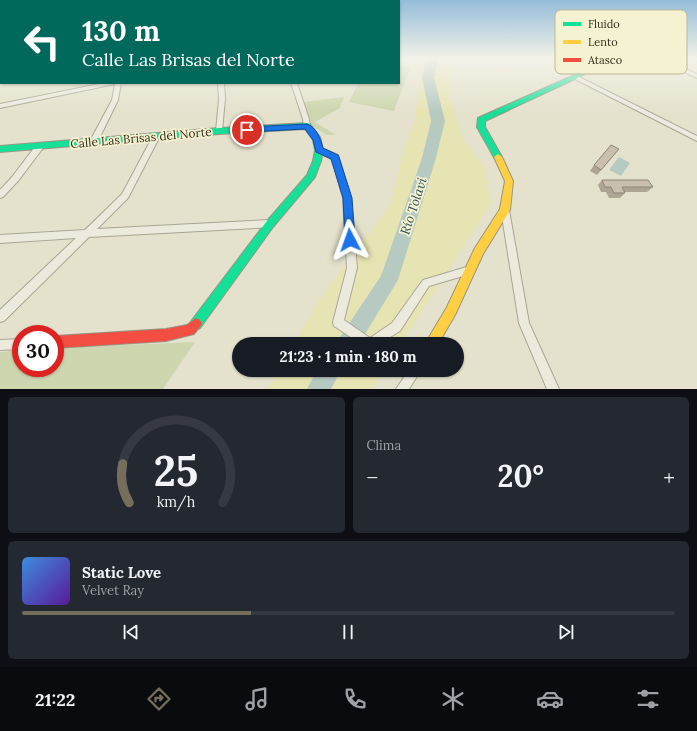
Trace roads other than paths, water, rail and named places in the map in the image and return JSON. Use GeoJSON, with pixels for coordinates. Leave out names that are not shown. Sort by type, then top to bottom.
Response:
{"type":"FeatureCollection","features":[{"type":"Feature","properties":{"kind":"street"},"geometry":{"type":"LineString","coordinates":[[553,389],[524,323],[504,210],[509,181],[496,152],[481,126],[481,120],[519,101],[581,76]]}},
{"type":"Feature","properties":{"kind":"street"},"geometry":{"type":"LineString","coordinates":[[577,78],[697,139]]}},
{"type":"Feature","properties":{"kind":"street"},"geometry":{"type":"LineString","coordinates":[[0,106],[108,84]]}},
{"type":"Feature","properties":{"kind":"street"},"geometry":{"type":"LineString","coordinates":[[94,142],[115,100],[118,84]]}},
{"type":"Feature","properties":{"kind":"street"},"geometry":{"type":"LineString","coordinates":[[219,132],[222,99],[221,84]]}},
{"type":"Feature","properties":{"kind":"street"},"geometry":{"type":"LineString","coordinates":[[64,341],[166,335],[190,330],[202,318],[270,224],[311,177],[317,161],[319,150],[317,139],[307,126],[294,84]]}},
{"type":"Feature","properties":{"kind":"street","name":"Calle Las Brisas del Norte"},"geometry":{"type":"LineString","coordinates":[[0,149],[156,136],[307,126]]}},
{"type":"Feature","properties":{"kind":"street"},"geometry":{"type":"LineString","coordinates":[[689,136],[697,130]]}},
{"type":"Feature","properties":{"kind":"street"},"geometry":{"type":"LineString","coordinates":[[0,317],[126,196],[156,136]]}},
{"type":"Feature","properties":{"kind":"street"},"geometry":{"type":"LineString","coordinates":[[0,195],[15,179],[40,146]]}},
{"type":"Feature","properties":{"kind":"street"},"geometry":{"type":"LineString","coordinates":[[319,150],[335,157],[348,198],[352,268],[338,322],[370,344],[396,327],[426,283],[470,270]]}},
{"type":"Feature","properties":{"kind":"street"},"geometry":{"type":"LineString","coordinates":[[435,337],[451,311],[479,251],[504,210]]}},
{"type":"Feature","properties":{"kind":"street"},"geometry":{"type":"LineString","coordinates":[[0,240],[89,233],[270,224]]}},
{"type":"Feature","properties":{"kind":"street"},"geometry":{"type":"LineString","coordinates":[[0,345],[12,344]]}},
{"type":"Feature","properties":{"kind":"street"},"geometry":{"type":"LineString","coordinates":[[402,389],[411,377]]}},
{"type":"Feature","properties":{"kind":"waterway","name":"Río Tolavi"},"geometry":{"type":"LineString","coordinates":[[352,337],[389,280],[429,158],[438,121],[428,76]]}},
{"type":"Feature","properties":{"kind":"waterway","name":"Río Tolavi"},"geometry":{"type":"LineString","coordinates":[[318,389],[326,377]]}}]}
